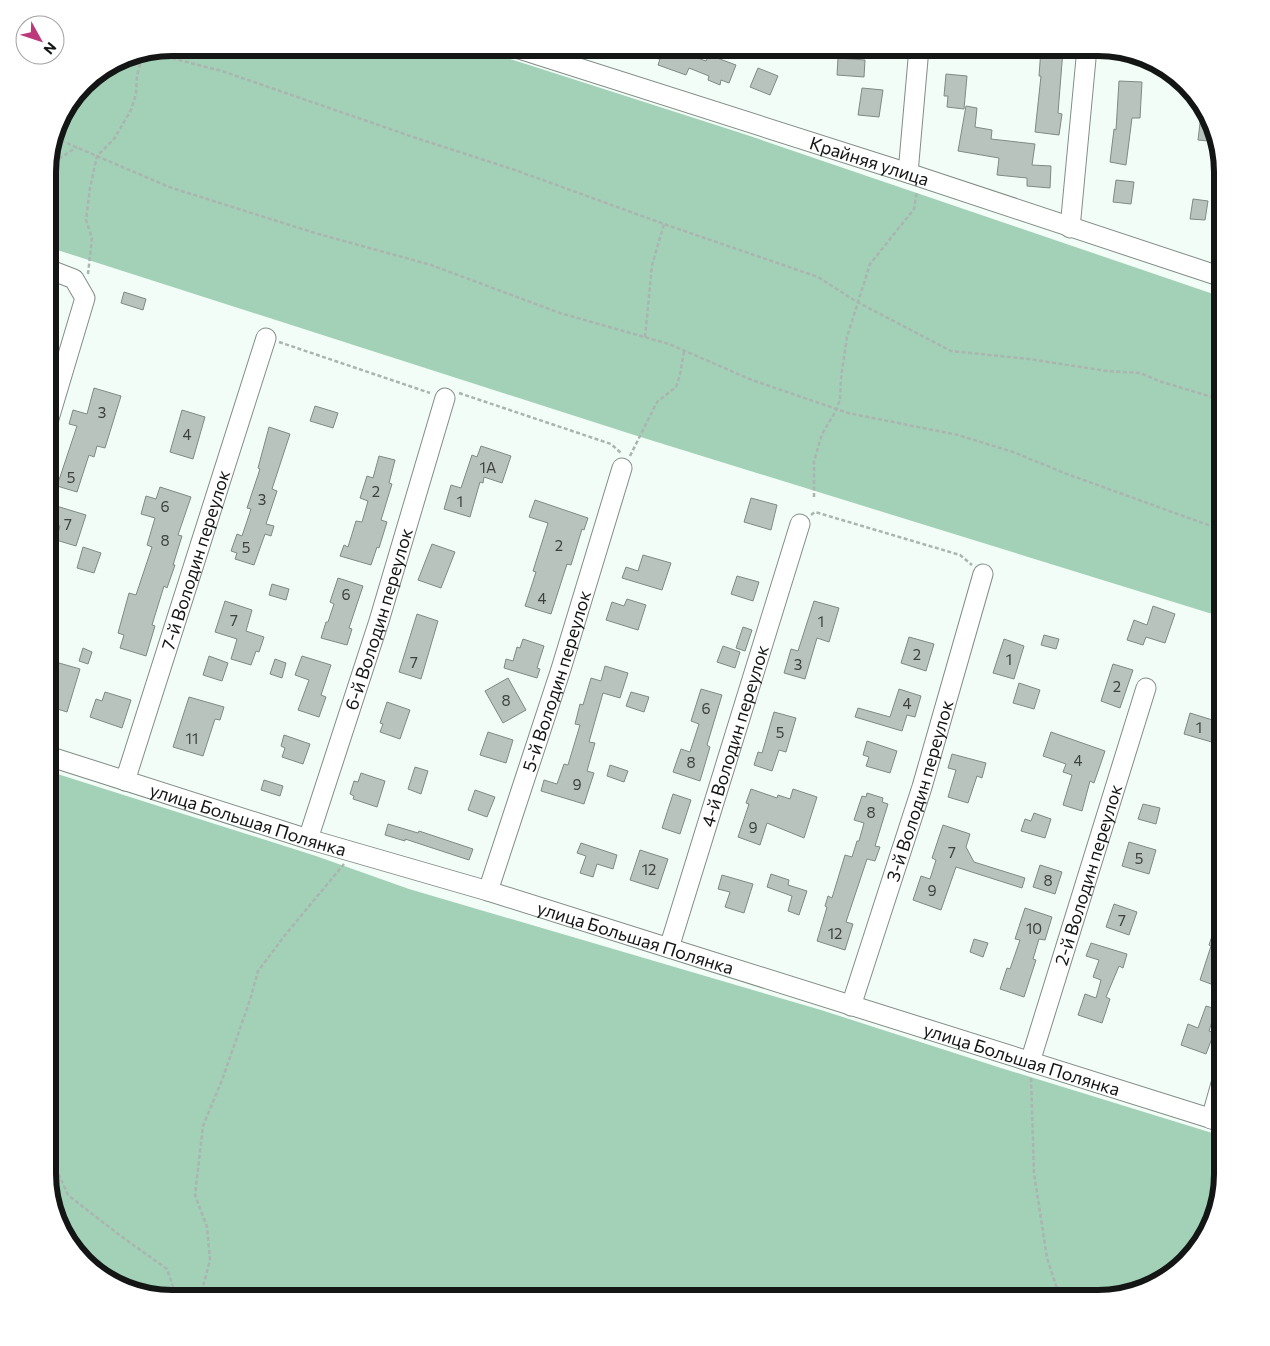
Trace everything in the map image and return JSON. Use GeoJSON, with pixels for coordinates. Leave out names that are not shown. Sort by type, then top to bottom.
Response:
{"type":"FeatureCollection","features":[{"type":"Feature","properties":{"kind":"street","name":"Крайняя улица"},"geometry":{"type":"LineString","coordinates":[[541,56],[914,175],[1214,274]]}},
{"type":"Feature","properties":{"kind":"street"},"geometry":{"type":"LineString","coordinates":[[914,175],[920,56]]}},
{"type":"Feature","properties":{"kind":"street"},"geometry":{"type":"LineString","coordinates":[[1070,228],[1086,56]]}},
{"type":"Feature","properties":{"kind":"street"},"geometry":{"type":"LineString","coordinates":[[56,272],[74,279],[85,298],[56,395]]}},
{"type":"Feature","properties":{"kind":"street","name":"7-й Володин переулок"},"geometry":{"type":"LineString","coordinates":[[125,781],[266,338]]}},
{"type":"Feature","properties":{"kind":"street","name":"6-й Володин переулок"},"geometry":{"type":"LineString","coordinates":[[308,839],[379,620],[445,398]]}},
{"type":"Feature","properties":{"kind":"street","name":"5-й Володин переулок"},"geometry":{"type":"LineString","coordinates":[[488,891],[561,669],[622,468]]}},
{"type":"Feature","properties":{"kind":"street","name":"4-й Володин переулок"},"geometry":{"type":"LineString","coordinates":[[669,948],[800,524]]}},
{"type":"Feature","properties":{"kind":"street","name":"3-й Володин переулок"},"geometry":{"type":"LineString","coordinates":[[851,1006],[922,787],[983,574]]}},
{"type":"Feature","properties":{"kind":"street","name":"2-й Володин переулок"},"geometry":{"type":"LineString","coordinates":[[1030,1062],[1146,688]]}},
{"type":"Feature","properties":{"kind":"street","name":"улица Большая Полянка"},"geometry":{"type":"LineString","coordinates":[[56,759],[308,839],[488,891],[1214,1119]]}},
{"type":"Feature","properties":{"kind":"path"},"geometry":{"type":"LineString","coordinates":[[163,56],[222,71],[515,170],[818,277],[857,302],[951,351],[1029,359],[1107,371],[1140,373],[1162,382],[1214,398]]}},
{"type":"Feature","properties":{"kind":"path"},"geometry":{"type":"LineString","coordinates":[[74,279],[89,274],[92,238],[86,220],[97,156],[114,139],[131,110],[136,94],[137,76],[141,60]]}},
{"type":"Feature","properties":{"kind":"path"},"geometry":{"type":"LineString","coordinates":[[61,140],[168,187],[315,233],[430,265],[560,313],[684,350],[752,380],[848,413],[958,435],[1013,452],[1067,474],[1214,527]]}},
{"type":"Feature","properties":{"kind":"path"},"geometry":{"type":"LineString","coordinates":[[57,160],[77,147]]}},
{"type":"Feature","properties":{"kind":"path"},"geometry":{"type":"LineString","coordinates":[[814,498],[814,461],[822,434],[837,409],[840,399],[847,337],[857,302],[870,264],[914,209],[914,175]]}},
{"type":"Feature","properties":{"kind":"path"},"geometry":{"type":"LineString","coordinates":[[645,337],[652,265],[664,224]]}},
{"type":"Feature","properties":{"kind":"path"},"geometry":{"type":"LineString","coordinates":[[622,468],[644,431],[658,402],[676,387],[684,350]]}},
{"type":"Feature","properties":{"kind":"path"},"geometry":{"type":"LineString","coordinates":[[800,524],[815,512],[960,555],[983,574]]}},
{"type":"Feature","properties":{"kind":"path"},"geometry":{"type":"LineString","coordinates":[[202,1290],[210,1260],[207,1227],[195,1195],[203,1126],[228,1062],[258,971],[354,852]]}},
{"type":"Feature","properties":{"kind":"path"},"geometry":{"type":"LineString","coordinates":[[1030,1062],[1034,1172],[1046,1258],[1057,1290]]}},
{"type":"Feature","properties":{"kind":"path"},"geometry":{"type":"LineString","coordinates":[[56,1168],[68,1195],[167,1269],[174,1290]]}},
{"type":"Feature","properties":{"kind":"green space"},"geometry":{"type":"Polygon","coordinates":[[[164,56],[501,56],[744,134],[1214,294],[1214,615],[631,434],[56,250],[56,164],[60,142],[72,114],[90,90],[108,76],[121,68],[149,58],[164,56]]]}},
{"type":"Feature","properties":{"kind":"green space"},"geometry":{"type":"Polygon","coordinates":[[[56,774],[316,856],[409,889],[821,1010],[1214,1134],[1213,1189],[1208,1211],[1190,1244],[1174,1261],[1156,1274],[1135,1284],[1098,1290],[172,1290],[135,1284],[102,1266],[85,1250],[68,1225],[58,1197],[56,1182],[56,774]]]}},
{"type":"Feature","properties":{"kind":"building"},"geometry":{"type":"Polygon","coordinates":[[[642,56],[691,56],[706,61],[708,56],[712,56],[736,65],[729,83],[721,80],[720,85],[708,80],[709,76],[689,68],[686,75],[658,65],[660,59],[642,56]]]}},
{"type":"Feature","properties":{"kind":"building"},"geometry":{"type":"Polygon","coordinates":[[[1040,56],[1063,56],[1058,113],[1062,114],[1059,135],[1035,132],[1041,76],[1039,76],[1040,56]]]}},
{"type":"Feature","properties":{"kind":"building"},"geometry":{"type":"Polygon","coordinates":[[[838,58],[865,60],[864,77],[837,75],[838,58]]]}},
{"type":"Feature","properties":{"kind":"building"},"geometry":{"type":"Polygon","coordinates":[[[758,68],[778,76],[770,95],[750,87],[758,68]]]}},
{"type":"Feature","properties":{"kind":"building"},"geometry":{"type":"Polygon","coordinates":[[[946,74],[967,76],[964,109],[947,107],[948,96],[944,96],[946,74]]]}},
{"type":"Feature","properties":{"kind":"building"},"geometry":{"type":"Polygon","coordinates":[[[1119,81],[1142,82],[1140,118],[1132,118],[1126,165],[1110,162],[1114,129],[1116,130],[1119,81]]]}},
{"type":"Feature","properties":{"kind":"building"},"geometry":{"type":"Polygon","coordinates":[[[862,88],[883,90],[879,117],[858,115],[862,88]]]}},
{"type":"Feature","properties":{"kind":"building"},"geometry":{"type":"Polygon","coordinates":[[[966,106],[977,108],[975,127],[992,130],[991,139],[1035,144],[1032,165],[1051,166],[1050,188],[1027,186],[1027,178],[997,175],[999,158],[958,151],[966,106]]]}},
{"type":"Feature","properties":{"kind":"building"},"geometry":{"type":"Polygon","coordinates":[[[1201,119],[1210,141],[1198,140],[1201,119]]]}},
{"type":"Feature","properties":{"kind":"building"},"geometry":{"type":"Polygon","coordinates":[[[1116,180],[1134,182],[1131,204],[1113,202],[1116,180]]]}},
{"type":"Feature","properties":{"kind":"building"},"geometry":{"type":"Polygon","coordinates":[[[1193,199],[1208,201],[1205,220],[1190,219],[1193,199]]]}},
{"type":"Feature","properties":{"kind":"building"},"geometry":{"type":"Polygon","coordinates":[[[124,292],[146,299],[143,310],[121,303],[124,292]]]}},
{"type":"Feature","properties":{"kind":"building"},"geometry":{"type":"Polygon","coordinates":[[[94,388],[121,396],[105,448],[97,446],[94,457],[89,455],[77,492],[57,486],[77,426],[69,424],[73,410],[87,414],[94,388]]]}},
{"type":"Feature","properties":{"kind":"building"},"geometry":{"type":"Polygon","coordinates":[[[315,406],[338,413],[333,428],[310,421],[315,406]]]}},
{"type":"Feature","properties":{"kind":"building"},"geometry":{"type":"Polygon","coordinates":[[[182,410],[205,417],[193,459],[170,452],[182,410]]]}},
{"type":"Feature","properties":{"kind":"building"},"geometry":{"type":"Polygon","coordinates":[[[269,427],[290,434],[272,489],[277,491],[266,524],[274,526],[271,536],[265,534],[254,565],[235,559],[237,553],[231,551],[237,534],[242,536],[251,509],[247,508],[260,469],[258,468],[269,427]]]}},
{"type":"Feature","properties":{"kind":"building"},"geometry":{"type":"Polygon","coordinates":[[[481,446],[511,456],[502,483],[484,477],[483,483],[480,482],[470,517],[444,509],[451,485],[461,488],[472,455],[477,457],[481,446]]]}},
{"type":"Feature","properties":{"kind":"building"},"geometry":{"type":"Polygon","coordinates":[[[379,456],[395,460],[389,483],[392,484],[381,520],[387,522],[379,548],[377,547],[371,565],[340,556],[344,545],[348,547],[356,521],[362,522],[368,501],[360,498],[367,476],[373,478],[379,456]]]}},
{"type":"Feature","properties":{"kind":"building"},"geometry":{"type":"Polygon","coordinates":[[[160,487],[191,497],[178,535],[182,536],[173,565],[175,565],[167,588],[164,586],[152,625],[155,626],[146,656],[120,648],[124,635],[118,633],[129,593],[136,595],[152,547],[147,545],[155,518],[141,514],[146,496],[156,499],[160,487]]]}},
{"type":"Feature","properties":{"kind":"building"},"geometry":{"type":"Polygon","coordinates":[[[751,498],[777,505],[771,530],[744,522],[751,498]]]}},
{"type":"Feature","properties":{"kind":"building"},"geometry":{"type":"Polygon","coordinates":[[[535,500],[588,518],[584,530],[582,529],[571,565],[567,564],[551,614],[525,606],[536,572],[533,571],[548,523],[529,517],[535,500]]]}},
{"type":"Feature","properties":{"kind":"building"},"geometry":{"type":"Polygon","coordinates":[[[56,506],[86,515],[76,546],[56,540],[60,526],[56,525],[56,506]]]}},
{"type":"Feature","properties":{"kind":"building"},"geometry":{"type":"Polygon","coordinates":[[[432,544],[455,552],[441,588],[418,580],[432,544]]]}},
{"type":"Feature","properties":{"kind":"building"},"geometry":{"type":"Polygon","coordinates":[[[83,547],[101,553],[94,573],[77,568],[83,547]]]}},
{"type":"Feature","properties":{"kind":"building"},"geometry":{"type":"Polygon","coordinates":[[[643,555],[671,563],[662,590],[622,578],[626,567],[638,571],[643,555]]]}},
{"type":"Feature","properties":{"kind":"building"},"geometry":{"type":"Polygon","coordinates":[[[737,576],[759,582],[753,601],[731,594],[737,576]]]}},
{"type":"Feature","properties":{"kind":"building"},"geometry":{"type":"Polygon","coordinates":[[[338,578],[363,586],[349,628],[352,629],[347,645],[321,638],[334,604],[330,602],[338,578]]]}},
{"type":"Feature","properties":{"kind":"building"},"geometry":{"type":"Polygon","coordinates":[[[272,584],[289,589],[286,600],[269,595],[272,584]]]}},
{"type":"Feature","properties":{"kind":"building"},"geometry":{"type":"Polygon","coordinates":[[[627,599],[646,605],[638,630],[606,620],[612,602],[624,606],[627,599]]]}},
{"type":"Feature","properties":{"kind":"building"},"geometry":{"type":"Polygon","coordinates":[[[225,601],[252,610],[246,631],[264,637],[259,652],[256,651],[251,665],[231,659],[237,639],[215,632],[225,601]]]}},
{"type":"Feature","properties":{"kind":"building"},"geometry":{"type":"Polygon","coordinates":[[[814,601],[839,608],[829,642],[817,638],[805,679],[784,673],[791,649],[798,651],[814,601]]]}},
{"type":"Feature","properties":{"kind":"building"},"geometry":{"type":"Polygon","coordinates":[[[1153,606],[1175,614],[1165,643],[1146,637],[1143,645],[1127,640],[1134,620],[1147,625],[1153,606]]]}},
{"type":"Feature","properties":{"kind":"building"},"geometry":{"type":"Polygon","coordinates":[[[417,614],[438,621],[421,679],[399,672],[417,614]]]}},
{"type":"Feature","properties":{"kind":"building"},"geometry":{"type":"Polygon","coordinates":[[[743,627],[752,630],[745,651],[736,648],[743,627]]]}},
{"type":"Feature","properties":{"kind":"building"},"geometry":{"type":"Polygon","coordinates":[[[1044,635],[1059,639],[1056,649],[1041,645],[1044,635]]]}},
{"type":"Feature","properties":{"kind":"building"},"geometry":{"type":"Polygon","coordinates":[[[909,637],[934,644],[926,671],[901,663],[909,637]]]}},
{"type":"Feature","properties":{"kind":"building"},"geometry":{"type":"Polygon","coordinates":[[[523,639],[544,646],[537,668],[540,669],[537,678],[504,668],[506,659],[513,661],[517,647],[520,648],[523,639]]]}},
{"type":"Feature","properties":{"kind":"building"},"geometry":{"type":"Polygon","coordinates":[[[1004,639],[1024,646],[1014,679],[993,673],[1004,639]]]}},
{"type":"Feature","properties":{"kind":"building"},"geometry":{"type":"Polygon","coordinates":[[[723,646],[740,652],[735,668],[717,662],[723,646]]]}},
{"type":"Feature","properties":{"kind":"building"},"geometry":{"type":"Polygon","coordinates":[[[83,648],[92,652],[88,664],[79,661],[83,648]]]}},
{"type":"Feature","properties":{"kind":"building"},"geometry":{"type":"Polygon","coordinates":[[[209,656],[228,663],[222,681],[203,675],[209,656]]]}},
{"type":"Feature","properties":{"kind":"building"},"geometry":{"type":"Polygon","coordinates":[[[302,656],[331,665],[321,695],[326,697],[319,717],[298,710],[309,680],[295,675],[302,656]]]}},
{"type":"Feature","properties":{"kind":"building"},"geometry":{"type":"Polygon","coordinates":[[[275,659],[286,663],[282,678],[270,674],[275,659]]]}},
{"type":"Feature","properties":{"kind":"building"},"geometry":{"type":"Polygon","coordinates":[[[59,663],[80,669],[67,712],[56,709],[56,673],[59,663]]]}},
{"type":"Feature","properties":{"kind":"building"},"geometry":{"type":"Polygon","coordinates":[[[1113,664],[1133,670],[1120,708],[1101,701],[1113,664]]]}},
{"type":"Feature","properties":{"kind":"building"},"geometry":{"type":"Polygon","coordinates":[[[605,666],[628,673],[620,698],[603,693],[589,742],[595,743],[587,771],[594,773],[584,804],[541,791],[544,780],[557,784],[564,764],[568,765],[580,725],[575,724],[580,704],[583,705],[591,678],[601,681],[605,666]]]}},
{"type":"Feature","properties":{"kind":"building"},"geometry":{"type":"Polygon","coordinates":[[[508,678],[526,710],[503,723],[485,691],[508,678]]]}},
{"type":"Feature","properties":{"kind":"building"},"geometry":{"type":"Polygon","coordinates":[[[1019,683],[1040,690],[1034,709],[1013,703],[1019,683]]]}},
{"type":"Feature","properties":{"kind":"building"},"geometry":{"type":"Polygon","coordinates":[[[701,689],[722,695],[707,745],[710,747],[700,781],[673,772],[681,749],[690,752],[699,724],[691,721],[701,689]]]}},
{"type":"Feature","properties":{"kind":"building"},"geometry":{"type":"Polygon","coordinates":[[[899,689],[921,696],[915,717],[907,715],[902,731],[855,717],[858,708],[890,717],[899,689]]]}},
{"type":"Feature","properties":{"kind":"building"},"geometry":{"type":"Polygon","coordinates":[[[105,692],[131,700],[122,728],[90,717],[96,699],[102,701],[105,692]]]}},
{"type":"Feature","properties":{"kind":"building"},"geometry":{"type":"Polygon","coordinates":[[[631,692],[649,697],[644,712],[626,706],[631,692]]]}},
{"type":"Feature","properties":{"kind":"building"},"geometry":{"type":"Polygon","coordinates":[[[189,697],[224,707],[220,720],[215,719],[203,756],[173,747],[189,697]]]}},
{"type":"Feature","properties":{"kind":"building"},"geometry":{"type":"Polygon","coordinates":[[[387,702],[410,710],[400,739],[380,732],[383,724],[380,723],[387,702]]]}},
{"type":"Feature","properties":{"kind":"building"},"geometry":{"type":"Polygon","coordinates":[[[774,712],[796,718],[786,752],[779,750],[772,771],[754,765],[758,752],[762,753],[774,712]]]}},
{"type":"Feature","properties":{"kind":"building"},"geometry":{"type":"Polygon","coordinates":[[[1190,713],[1214,720],[1214,743],[1184,734],[1190,713]]]}},
{"type":"Feature","properties":{"kind":"building"},"geometry":{"type":"Polygon","coordinates":[[[488,732],[513,740],[506,763],[480,755],[488,732]]]}},
{"type":"Feature","properties":{"kind":"building"},"geometry":{"type":"Polygon","coordinates":[[[1051,732],[1105,751],[1094,783],[1090,781],[1082,811],[1063,805],[1072,775],[1063,772],[1066,764],[1043,756],[1051,732]]]}},
{"type":"Feature","properties":{"kind":"building"},"geometry":{"type":"Polygon","coordinates":[[[284,735],[310,744],[303,764],[282,757],[285,748],[281,746],[284,735]]]}},
{"type":"Feature","properties":{"kind":"building"},"geometry":{"type":"Polygon","coordinates":[[[867,741],[897,751],[890,773],[866,766],[869,757],[863,755],[867,741]]]}},
{"type":"Feature","properties":{"kind":"building"},"geometry":{"type":"Polygon","coordinates":[[[952,754],[986,763],[982,778],[977,776],[968,803],[948,797],[956,770],[948,768],[952,754]]]}},
{"type":"Feature","properties":{"kind":"building"},"geometry":{"type":"Polygon","coordinates":[[[610,765],[628,771],[624,782],[607,776],[610,765]]]}},
{"type":"Feature","properties":{"kind":"building"},"geometry":{"type":"Polygon","coordinates":[[[415,767],[428,771],[421,794],[408,789],[415,767]]]}},
{"type":"Feature","properties":{"kind":"building"},"geometry":{"type":"Polygon","coordinates":[[[361,773],[385,781],[377,807],[353,799],[354,796],[350,794],[354,781],[358,782],[361,773]]]}},
{"type":"Feature","properties":{"kind":"building"},"geometry":{"type":"Polygon","coordinates":[[[264,780],[283,786],[280,796],[261,790],[264,780]]]}},
{"type":"Feature","properties":{"kind":"building"},"geometry":{"type":"Polygon","coordinates":[[[751,789],[777,798],[778,795],[790,799],[793,789],[817,797],[804,838],[767,823],[760,845],[738,837],[749,804],[746,803],[751,789]]]}},
{"type":"Feature","properties":{"kind":"building"},"geometry":{"type":"Polygon","coordinates":[[[475,790],[495,797],[487,817],[468,810],[475,790]]]}},
{"type":"Feature","properties":{"kind":"building"},"geometry":{"type":"Polygon","coordinates":[[[867,793],[883,798],[882,802],[888,804],[875,846],[880,847],[875,861],[867,859],[846,922],[853,924],[845,950],[817,941],[827,907],[825,906],[828,896],[832,898],[845,855],[852,857],[857,841],[859,841],[864,823],[854,820],[862,796],[866,797],[867,793]]]}},
{"type":"Feature","properties":{"kind":"building"},"geometry":{"type":"Polygon","coordinates":[[[673,794],[691,800],[680,834],[662,828],[673,794]]]}},
{"type":"Feature","properties":{"kind":"building"},"geometry":{"type":"Polygon","coordinates":[[[1143,804],[1160,808],[1156,824],[1138,819],[1143,804]]]}},
{"type":"Feature","properties":{"kind":"building"},"geometry":{"type":"Polygon","coordinates":[[[1034,813],[1051,819],[1045,838],[1021,831],[1025,819],[1031,821],[1034,813]]]}},
{"type":"Feature","properties":{"kind":"building"},"geometry":{"type":"Polygon","coordinates":[[[388,824],[418,833],[419,831],[473,849],[469,860],[405,839],[405,841],[385,835],[388,824]]]}},
{"type":"Feature","properties":{"kind":"building"},"geometry":{"type":"Polygon","coordinates":[[[943,825],[970,834],[966,847],[974,862],[1025,878],[1022,888],[956,867],[941,910],[913,900],[921,876],[930,879],[936,860],[932,858],[943,825]]]}},
{"type":"Feature","properties":{"kind":"building"},"geometry":{"type":"Polygon","coordinates":[[[1129,842],[1156,850],[1149,874],[1122,866],[1129,842]]]}},
{"type":"Feature","properties":{"kind":"building"},"geometry":{"type":"Polygon","coordinates":[[[581,843],[617,855],[613,869],[597,864],[593,877],[580,873],[586,856],[577,853],[581,843]]]}},
{"type":"Feature","properties":{"kind":"building"},"geometry":{"type":"Polygon","coordinates":[[[640,850],[668,859],[658,889],[630,880],[640,850]]]}},
{"type":"Feature","properties":{"kind":"building"},"geometry":{"type":"Polygon","coordinates":[[[1040,865],[1062,872],[1055,894],[1033,887],[1040,865]]]}},
{"type":"Feature","properties":{"kind":"building"},"geometry":{"type":"Polygon","coordinates":[[[771,874],[789,880],[788,885],[807,891],[799,915],[788,911],[792,896],[767,887],[771,874]]]}},
{"type":"Feature","properties":{"kind":"building"},"geometry":{"type":"Polygon","coordinates":[[[722,875],[753,884],[744,913],[725,907],[730,892],[718,889],[722,875]]]}},
{"type":"Feature","properties":{"kind":"building"},"geometry":{"type":"Polygon","coordinates":[[[1114,904],[1137,912],[1129,935],[1106,927],[1114,904]]]}},
{"type":"Feature","properties":{"kind":"building"},"geometry":{"type":"Polygon","coordinates":[[[1025,908],[1052,917],[1045,940],[1039,939],[1033,959],[1036,960],[1024,997],[1000,989],[1007,968],[1010,969],[1020,940],[1015,939],[1025,908]]]}},
{"type":"Feature","properties":{"kind":"building"},"geometry":{"type":"Polygon","coordinates":[[[1214,933],[1214,985],[1200,980],[1211,946],[1209,945],[1214,933]]]}},
{"type":"Feature","properties":{"kind":"building"},"geometry":{"type":"Polygon","coordinates":[[[974,939],[988,943],[983,957],[970,952],[974,939]]]}},
{"type":"Feature","properties":{"kind":"building"},"geometry":{"type":"Polygon","coordinates":[[[1091,943],[1127,954],[1123,968],[1119,966],[1106,997],[1110,999],[1102,1023],[1078,1015],[1085,994],[1096,998],[1101,980],[1093,977],[1099,960],[1086,956],[1091,943]]]}},
{"type":"Feature","properties":{"kind":"building"},"geometry":{"type":"Polygon","coordinates":[[[1206,1006],[1214,1008],[1209,1031],[1214,1033],[1206,1054],[1181,1045],[1188,1024],[1198,1028],[1206,1006]]]}}]}
